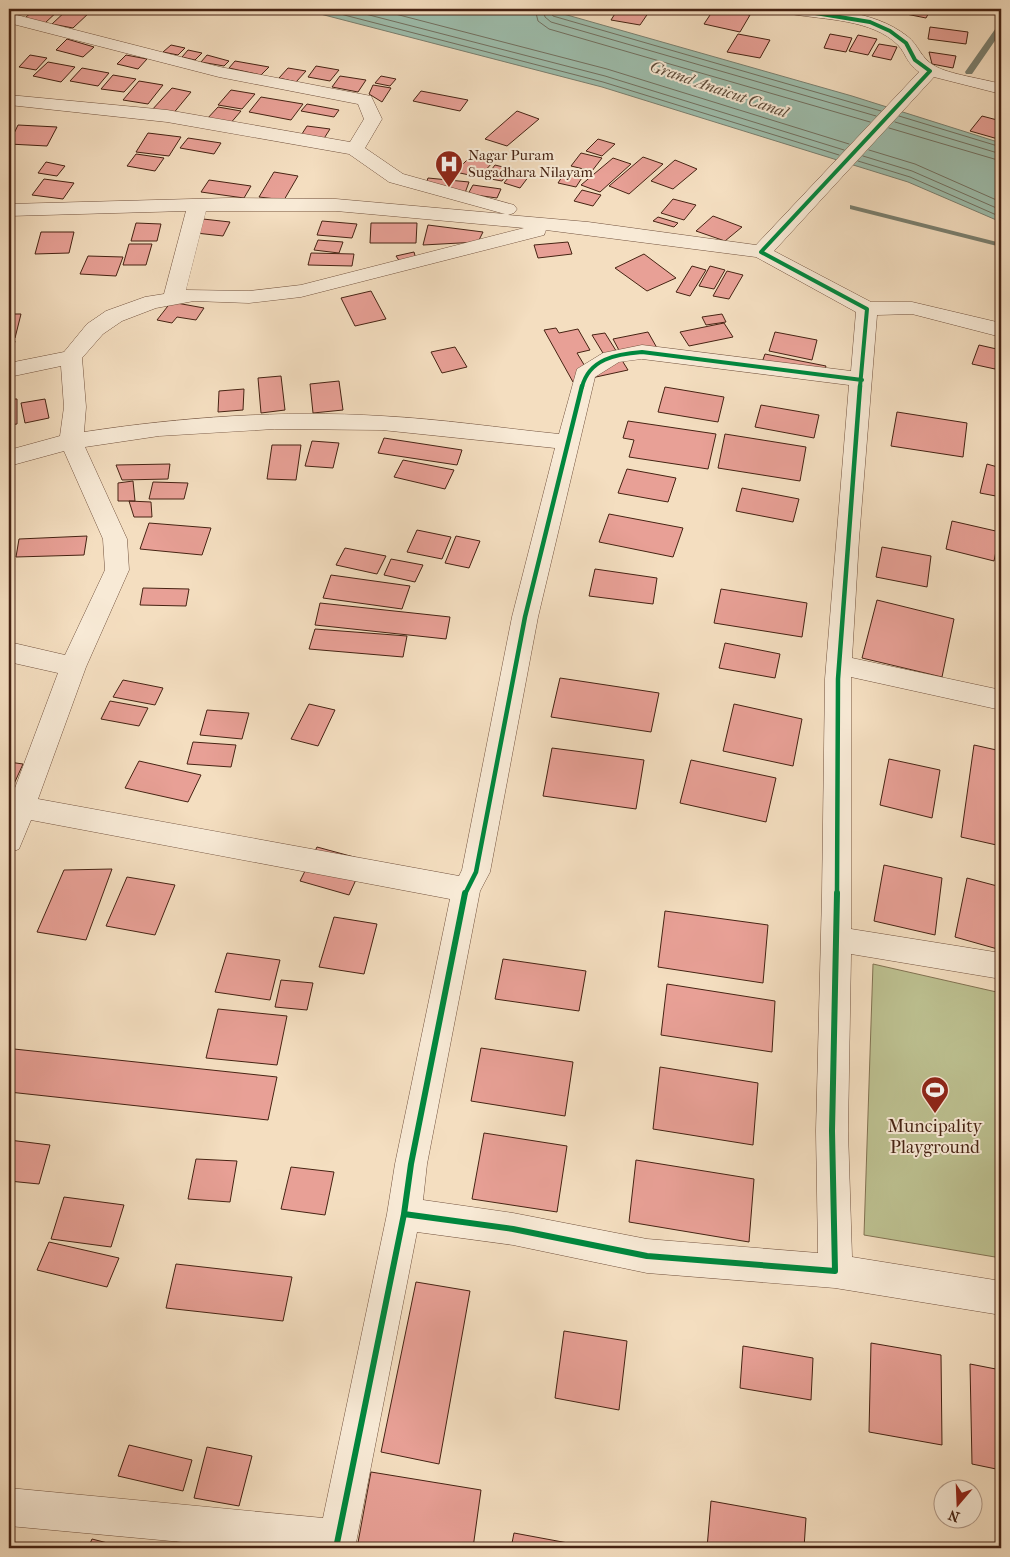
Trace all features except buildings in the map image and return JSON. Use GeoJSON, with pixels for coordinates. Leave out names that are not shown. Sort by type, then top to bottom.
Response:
{"type":"FeatureCollection","features":[{"type":"Feature","properties":{"kind":"street"},"geometry":{"type":"LineString","coordinates":[[791,9],[848,13],[890,31],[906,43],[924,77]]}},
{"type":"Feature","properties":{"kind":"street"},"geometry":{"type":"LineString","coordinates":[[9,18],[219,72],[365,100],[373,119],[355,149]]}},
{"type":"Feature","properties":{"kind":"street"},"geometry":{"type":"LineString","coordinates":[[924,77],[1001,89]]}},
{"type":"Feature","properties":{"kind":"street"},"geometry":{"type":"LineString","coordinates":[[761,252],[924,77]]}},
{"type":"Feature","properties":{"kind":"street"},"geometry":{"type":"LineString","coordinates":[[9,100],[167,116],[355,149],[396,178],[490,202],[555,226]]}},
{"type":"Feature","properties":{"kind":"street"},"geometry":{"type":"LineString","coordinates":[[9,210],[198,205],[336,204],[588,228],[761,252],[867,309],[912,308],[1001,330]]}},
{"type":"Feature","properties":{"kind":"street"},"geometry":{"type":"LineString","coordinates":[[173,298],[198,205]]}},
{"type":"Feature","properties":{"kind":"street"},"geometry":{"type":"LineString","coordinates":[[9,370],[70,356],[95,329],[114,316],[152,302],[194,295],[277,296],[555,226]]}},
{"type":"Feature","properties":{"kind":"street"},"geometry":{"type":"LineString","coordinates":[[835,1270],[832,1131],[839,665],[847,539],[867,309]]}},
{"type":"Feature","properties":{"kind":"street"},"geometry":{"type":"LineString","coordinates":[[9,1507],[337,1543],[404,1214],[410,1164],[466,890],[476,872],[526,616],[585,374],[600,361],[617,353],[642,352],[862,380]]}},
{"type":"Feature","properties":{"kind":"street"},"geometry":{"type":"LineString","coordinates":[[9,841],[73,667],[116,570],[115,539],[71,441],[75,407],[70,356]]}},
{"type":"Feature","properties":{"kind":"street"},"geometry":{"type":"LineString","coordinates":[[9,458],[71,441],[160,428],[275,422],[382,424],[567,442]]}},
{"type":"Feature","properties":{"kind":"street"},"geometry":{"type":"LineString","coordinates":[[9,652],[73,667]]}},
{"type":"Feature","properties":{"kind":"street"},"geometry":{"type":"LineString","coordinates":[[839,665],[1001,700]]}},
{"type":"Feature","properties":{"kind":"street"},"geometry":{"type":"LineString","coordinates":[[21,807],[466,890]]}},
{"type":"Feature","properties":{"kind":"street"},"geometry":{"type":"LineString","coordinates":[[836,939],[1001,966]]}},
{"type":"Feature","properties":{"kind":"street"},"geometry":{"type":"LineString","coordinates":[[404,1214],[513,1229],[647,1256],[835,1270],[1001,1298]]}},
{"type":"Feature","properties":{"kind":"green space","name":"Muncipality Playground"},"geometry":{"type":"Polygon","coordinates":[[[873,964],[1001,993],[1001,1258],[864,1235],[873,964]]]}},
{"type":"Feature","properties":{"kind":"water","name":"Grand Anaicut Canal"},"geometry":{"type":"Polygon","coordinates":[[[301,9],[546,9],[852,96],[1001,143],[1001,222],[908,182],[602,87],[301,9]]]}},
{"type":"Feature","properties":{"kind":"waterway"},"geometry":{"type":"LineString","coordinates":[[969,72],[1001,27]]}},
{"type":"Feature","properties":{"kind":"waterway"},"geometry":{"type":"LineString","coordinates":[[853,207],[1001,245]]}},
{"type":"Feature","properties":{"kind":"cycle path"},"geometry":{"type":"LineString","coordinates":[[404,1214],[513,1229],[647,1256],[835,1271],[832,1131],[837,895],[838,679],[847,539],[867,309],[761,252],[930,71],[915,60],[906,43],[890,31],[870,22],[791,9]]}},
{"type":"Feature","properties":{"kind":"cycle path"},"geometry":{"type":"LineString","coordinates":[[336,1548],[404,1214],[411,1164],[466,890],[476,872],[525,617],[585,374],[611,357],[642,352],[862,380]]}},
{"type":"Feature","properties":{"kind":"place","name":"Nagar Puram Sugadhara Nilayam"},"geometry":{"type":"Point","coordinates":[449,188]}},
{"type":"Feature","properties":{"kind":"place","name":"Muncipality Playground"},"geometry":{"type":"Point","coordinates":[935,1114]}}]}
